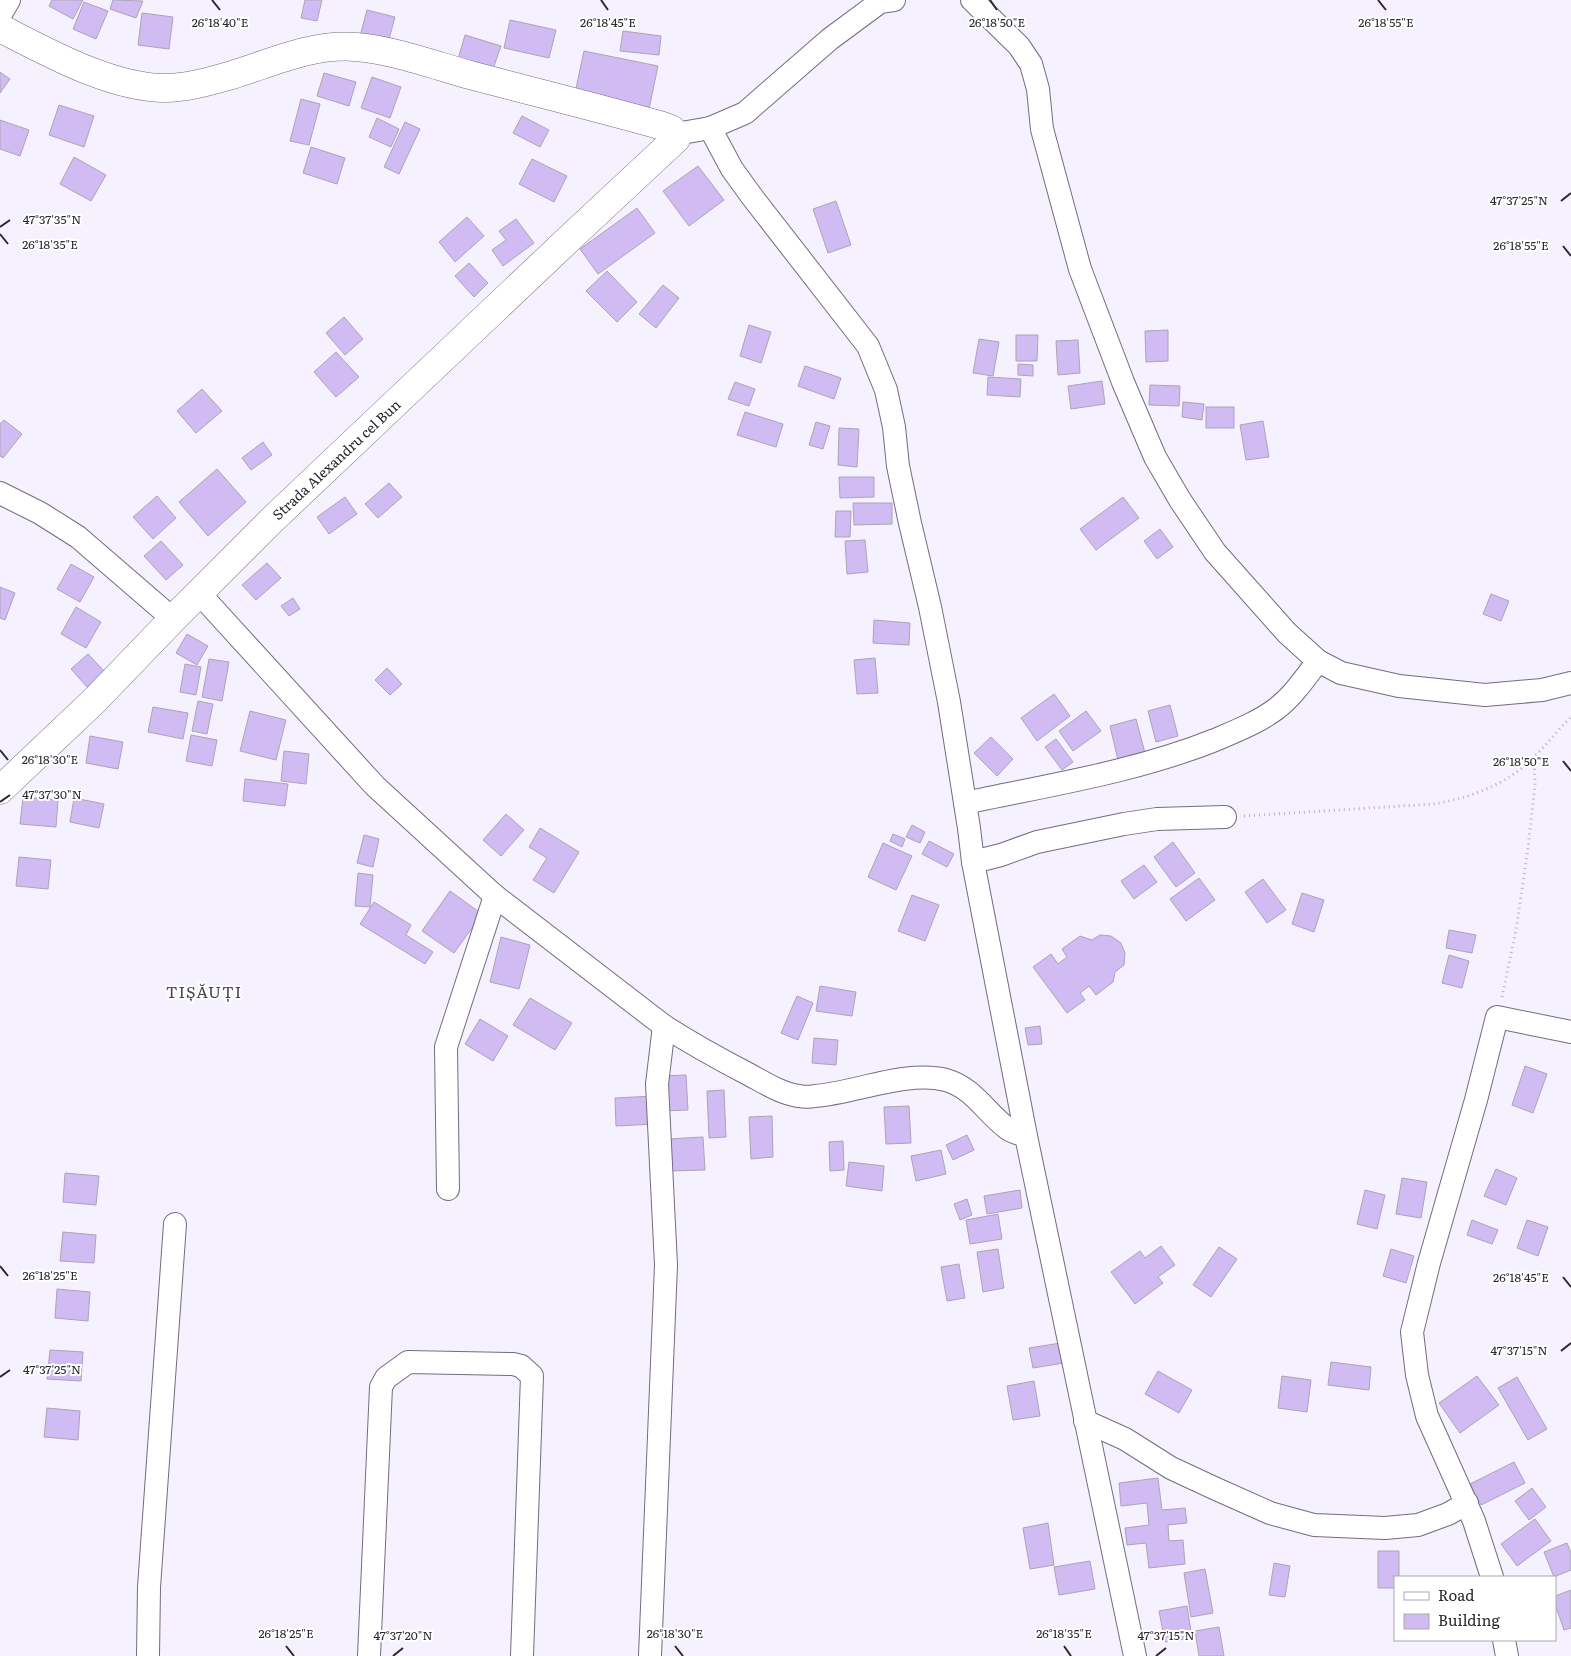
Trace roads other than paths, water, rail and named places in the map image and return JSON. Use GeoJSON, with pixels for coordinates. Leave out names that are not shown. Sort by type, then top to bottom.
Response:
{"type":"FeatureCollection","features":[{"type":"Feature","properties":{"kind":"street"},"geometry":{"type":"LineString","coordinates":[[0,15],[8,0]]}},
{"type":"Feature","properties":{"kind":"street"},"geometry":{"type":"LineString","coordinates":[[0,28],[51,54],[112,79],[140,86],[166,88],[193,85],[305,52],[336,47],[356,47],[416,60],[619,113],[663,126],[671,129],[676,134],[710,128],[744,113],[830,39],[880,2],[894,0]]}},
{"type":"Feature","properties":{"kind":"street"},"geometry":{"type":"LineString","coordinates":[[972,0],[1019,46],[1031,64],[1038,89],[1042,129],[1080,269],[1155,457],[1180,500],[1215,552],[1287,633],[1318,661],[1341,673],[1399,686],[1485,695],[1542,690],[1571,683]]}},
{"type":"Feature","properties":{"kind":"street"},"geometry":{"type":"LineString","coordinates":[[710,128],[732,169],[753,198],[868,346],[886,390],[894,427],[898,466],[949,702],[973,862],[1026,1136],[1135,1656]]}},
{"type":"Feature","properties":{"kind":"street","name":"Strada Alexandru cel Bun"},"geometry":{"type":"LineString","coordinates":[[0,790],[94,701],[172,619],[272,520],[573,235],[674,143],[676,134]]}},
{"type":"Feature","properties":{"kind":"street"},"geometry":{"type":"LineString","coordinates":[[0,493],[40,513],[78,537],[172,619]]}},
{"type":"Feature","properties":{"kind":"street"},"geometry":{"type":"LineString","coordinates":[[199,593],[375,786],[495,896],[664,1026],[684,1039],[767,1084],[784,1092],[799,1096],[830,1094],[924,1078],[945,1080],[960,1085],[979,1099],[997,1120],[1010,1131],[1026,1136]]}},
{"type":"Feature","properties":{"kind":"street"},"geometry":{"type":"LineString","coordinates":[[965,803],[1090,778],[1195,748],[1257,722],[1276,710],[1288,699],[1318,661]]}},
{"type":"Feature","properties":{"kind":"street"},"geometry":{"type":"LineString","coordinates":[[973,862],[1001,856],[1037,842],[1124,824],[1157,819],[1225,817]]}},
{"type":"Feature","properties":{"kind":"street"},"geometry":{"type":"LineString","coordinates":[[448,1189],[446,1047],[495,896]]}},
{"type":"Feature","properties":{"kind":"street"},"geometry":{"type":"LineString","coordinates":[[1492,1576],[1467,1503],[1427,1416],[1416,1375],[1412,1332],[1429,1263],[1476,1100],[1497,1017],[1571,1032]]}},
{"type":"Feature","properties":{"kind":"street"},"geometry":{"type":"LineString","coordinates":[[650,1656],[666,1265],[657,1084],[664,1026]]}},
{"type":"Feature","properties":{"kind":"street"},"geometry":{"type":"LineString","coordinates":[[148,1656],[149,1587],[175,1224]]}},
{"type":"Feature","properties":{"kind":"street"},"geometry":{"type":"LineString","coordinates":[[369,1656],[381,1386],[386,1378],[408,1362],[513,1364],[521,1366],[532,1376],[522,1656]]}},
{"type":"Feature","properties":{"kind":"street"},"geometry":{"type":"LineString","coordinates":[[1085,1421],[1125,1439],[1171,1468],[1214,1488],[1270,1513],[1314,1525],[1385,1528],[1418,1525],[1448,1514],[1467,1503]]}},
{"type":"Feature","properties":{"kind":"street"},"geometry":{"type":"LineString","coordinates":[[1504,1641],[1507,1656]]}},
{"type":"Feature","properties":{"kind":"district","name":"TIȘĂUȚI"},"geometry":{"type":"Point","coordinates":[204,991]}}]}
